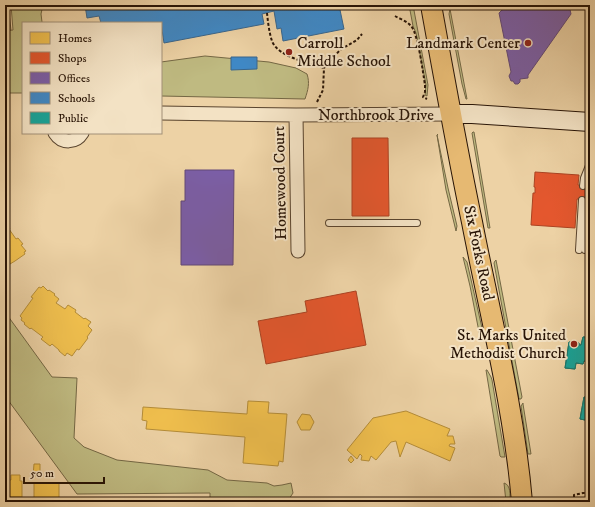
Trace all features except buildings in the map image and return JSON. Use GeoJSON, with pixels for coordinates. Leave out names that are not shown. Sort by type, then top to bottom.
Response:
{"type":"FeatureCollection","features":[{"type":"Feature","properties":{"kind":"main road","name":"Six Forks Road"},"geometry":{"type":"LineString","coordinates":[[431,5],[472,222],[508,397],[522,502]]}},
{"type":"Feature","properties":{"kind":"street","name":"Northbrook Drive"},"geometry":{"type":"LineString","coordinates":[[162,113],[296,115],[472,114],[590,122]]}},
{"type":"Feature","properties":{"kind":"street","name":"Homewood Court"},"geometry":{"type":"LineString","coordinates":[[296,115],[298,251]]}},
{"type":"Feature","properties":{"kind":"street"},"geometry":{"type":"LineString","coordinates":[[56,134],[61,139],[70,142],[78,138],[81,134]]}},
{"type":"Feature","properties":{"kind":"lane"},"geometry":{"type":"LineString","coordinates":[[586,186],[584,178],[590,163]]}},
{"type":"Feature","properties":{"kind":"lane"},"geometry":{"type":"LineString","coordinates":[[586,186],[590,172]]}},
{"type":"Feature","properties":{"kind":"lane"},"geometry":{"type":"LineString","coordinates":[[582,250],[585,200]]}},
{"type":"Feature","properties":{"kind":"lane"},"geometry":{"type":"LineString","coordinates":[[329,223],[416,223]]}},
{"type":"Feature","properties":{"kind":"path"},"geometry":{"type":"LineString","coordinates":[[267,13],[272,42],[280,52],[324,68]]}},
{"type":"Feature","properties":{"kind":"path"},"geometry":{"type":"LineString","coordinates":[[395,16],[410,25],[415,33],[425,89],[423,97],[427,99]]}},
{"type":"Feature","properties":{"kind":"path"},"geometry":{"type":"LineString","coordinates":[[317,102],[322,90],[324,68],[340,50],[357,40],[362,34]]}},
{"type":"Feature","properties":{"kind":"path"},"geometry":{"type":"LineString","coordinates":[[574,502],[574,495],[590,493]]}},
{"type":"Feature","properties":{"kind":"shaded area"},"geometry":{"type":"Polygon","coordinates":[[[5,5],[8,5],[11,30],[5,30],[5,5]]]}},
{"type":"Feature","properties":{"kind":"shaded area"},"geometry":{"type":"Polygon","coordinates":[[[11,5],[43,5],[41,14],[42,22],[22,22],[22,93],[5,93],[5,31],[13,30],[11,5]]]}},
{"type":"Feature","properties":{"kind":"shaded area"},"geometry":{"type":"Polygon","coordinates":[[[409,5],[413,5],[428,85],[427,96],[425,95],[426,85],[409,5]]]}},
{"type":"Feature","properties":{"kind":"shaded area"},"geometry":{"type":"Polygon","coordinates":[[[450,9],[467,99],[462,84],[449,14],[450,9]]]}},
{"type":"Feature","properties":{"kind":"shaded area"},"geometry":{"type":"Polygon","coordinates":[[[205,56],[269,62],[296,68],[307,74],[307,93],[305,99],[162,96],[162,62],[205,56]]]}},
{"type":"Feature","properties":{"kind":"shaded area"},"geometry":{"type":"Polygon","coordinates":[[[474,132],[490,228],[488,228],[474,132]]]}},
{"type":"Feature","properties":{"kind":"shaded area"},"geometry":{"type":"Polygon","coordinates":[[[437,135],[457,226],[456,231],[446,190],[437,135]]]}},
{"type":"Feature","properties":{"kind":"shaded area"},"geometry":{"type":"Polygon","coordinates":[[[463,257],[467,262],[482,328],[481,342],[470,286],[463,257]]]}},
{"type":"Feature","properties":{"kind":"shaded area"},"geometry":{"type":"Polygon","coordinates":[[[496,260],[522,397],[521,399],[519,399],[494,263],[496,260]]]}},
{"type":"Feature","properties":{"kind":"shaded area"},"geometry":{"type":"Polygon","coordinates":[[[5,312],[52,377],[77,378],[74,438],[84,447],[117,460],[208,470],[227,480],[267,483],[274,486],[291,483],[293,493],[287,502],[210,502],[210,493],[77,494],[5,396],[5,312]]]}},
{"type":"Feature","properties":{"kind":"shaded area"},"geometry":{"type":"Polygon","coordinates":[[[486,370],[492,380],[505,457],[500,456],[486,370]]]}},
{"type":"Feature","properties":{"kind":"shaded area"},"geometry":{"type":"Polygon","coordinates":[[[523,403],[531,454],[528,454],[521,406],[523,403]]]}},
{"type":"Feature","properties":{"kind":"shaded area"},"geometry":{"type":"Polygon","coordinates":[[[504,483],[509,488],[510,502],[506,502],[504,483]]]}},
{"type":"Feature","properties":{"kind":"place","name":"Landmark Center"},"geometry":{"type":"Point","coordinates":[528,43]}},
{"type":"Feature","properties":{"kind":"place","name":"Carroll Middle School"},"geometry":{"type":"Point","coordinates":[289,52]}},
{"type":"Feature","properties":{"kind":"place","name":"St. Marks United Methodist Church"},"geometry":{"type":"Point","coordinates":[574,344]}}]}
